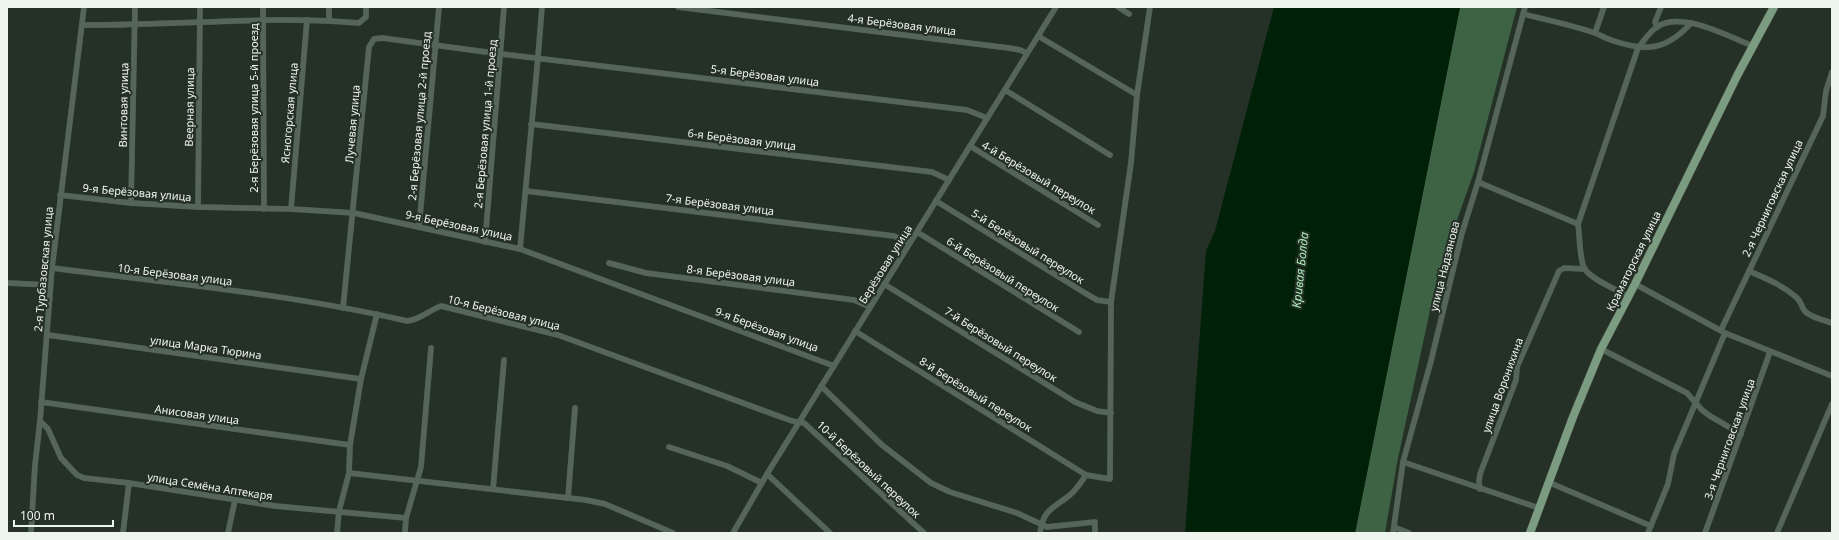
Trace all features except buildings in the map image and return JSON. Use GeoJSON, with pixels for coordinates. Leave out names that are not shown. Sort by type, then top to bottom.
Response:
{"type":"FeatureCollection","features":[{"type":"Feature","properties":{"kind":"main road","name":"Краматорская улица"},"geometry":{"type":"LineString","coordinates":[[1530,533],[1548,482],[1601,349],[1774,7]]}},
{"type":"Feature","properties":{"kind":"street","name":"2-я Турбазовская улица"},"geometry":{"type":"LineString","coordinates":[[31,533],[35,465],[48,335],[50,285],[84,7]]}},
{"type":"Feature","properties":{"kind":"street","name":"Винтовая улица"},"geometry":{"type":"LineString","coordinates":[[131,204],[135,7]]}},
{"type":"Feature","properties":{"kind":"street","name":"Веерная улица"},"geometry":{"type":"LineString","coordinates":[[198,208],[200,7]]}},
{"type":"Feature","properties":{"kind":"street","name":"2-я Берёзовая улица 5-й проезд"},"geometry":{"type":"LineString","coordinates":[[263,7],[264,209]]}},
{"type":"Feature","properties":{"kind":"street"},"geometry":{"type":"LineString","coordinates":[[329,7],[329,20]]}},
{"type":"Feature","properties":{"kind":"street"},"geometry":{"type":"LineString","coordinates":[[82,25],[135,26],[263,19],[329,20],[359,23],[366,17],[366,7]]}},
{"type":"Feature","properties":{"kind":"street","name":"2-я Берёзовая улица 2-й проезд"},"geometry":{"type":"LineString","coordinates":[[419,227],[439,7]]}},
{"type":"Feature","properties":{"kind":"street","name":"2-я Берёзовая улица 1-й проезд"},"geometry":{"type":"LineString","coordinates":[[485,242],[504,7]]}},
{"type":"Feature","properties":{"kind":"street"},"geometry":{"type":"LineString","coordinates":[[520,249],[542,7]]}},
{"type":"Feature","properties":{"kind":"street","name":"4-я Берёзовая улица"},"geometry":{"type":"LineString","coordinates":[[678,7],[1009,48],[1027,53]]}},
{"type":"Feature","properties":{"kind":"street","name":"Берёзовая улица"},"geometry":{"type":"LineString","coordinates":[[733,533],[821,386],[1056,7]]}},
{"type":"Feature","properties":{"kind":"street"},"geometry":{"type":"LineString","coordinates":[[1118,7],[1129,14]]}},
{"type":"Feature","properties":{"kind":"street"},"geometry":{"type":"LineString","coordinates":[[1040,533],[1041,524],[1046,514],[1053,506],[1070,496],[1086,475],[1110,479],[1112,302],[1131,163],[1137,94],[1150,7]]}},
{"type":"Feature","properties":{"kind":"street","name":"улица Надзянова"},"geometry":{"type":"LineString","coordinates":[[1394,530],[1403,462],[1431,361],[1462,234],[1478,182],[1525,7]]}},
{"type":"Feature","properties":{"kind":"street"},"geometry":{"type":"LineString","coordinates":[[1595,33],[1604,7]]}},
{"type":"Feature","properties":{"kind":"street"},"geometry":{"type":"LineString","coordinates":[[1657,26],[1655,22],[1661,7]]}},
{"type":"Feature","properties":{"kind":"street"},"geometry":{"type":"LineString","coordinates":[[1523,14],[1595,33],[1610,40],[1638,48],[1658,47],[1663,45],[1677,36],[1691,23]]}},
{"type":"Feature","properties":{"kind":"street","name":"Ясногорская улица"},"geometry":{"type":"LineString","coordinates":[[291,208],[307,20]]}},
{"type":"Feature","properties":{"kind":"street"},"geometry":{"type":"LineString","coordinates":[[1629,296],[1591,276],[1585,269],[1582,260],[1578,224],[1638,48],[1657,26],[1671,22],[1691,23],[1704,26],[1753,46]]}},
{"type":"Feature","properties":{"kind":"street"},"geometry":{"type":"LineString","coordinates":[[1038,36],[1137,94]]}},
{"type":"Feature","properties":{"kind":"street","name":"5-я Берёзовая улица"},"geometry":{"type":"LineString","coordinates":[[374,39],[382,38],[501,54],[538,57],[967,110],[987,118]]}},
{"type":"Feature","properties":{"kind":"street","name":"Лучевая улица"},"geometry":{"type":"LineString","coordinates":[[343,308],[347,257],[354,213],[369,47],[374,39]]}},
{"type":"Feature","properties":{"kind":"street","name":"2-я Черниговская улица"},"geometry":{"type":"LineString","coordinates":[[1648,533],[1668,484],[1674,454],[1696,403],[1723,332],[1749,271],[1823,116],[1826,91],[1832,72]]}},
{"type":"Feature","properties":{"kind":"street"},"geometry":{"type":"LineString","coordinates":[[1005,90],[1110,155]]}},
{"type":"Feature","properties":{"kind":"street","name":"6-я Берёзовая улица"},"geometry":{"type":"LineString","coordinates":[[531,124],[932,172],[949,180]]}},
{"type":"Feature","properties":{"kind":"street","name":"4-й Берёзовый переулок"},"geometry":{"type":"LineString","coordinates":[[970,146],[1098,225]]}},
{"type":"Feature","properties":{"kind":"street"},"geometry":{"type":"LineString","coordinates":[[1478,182],[1578,224]]}},
{"type":"Feature","properties":{"kind":"street","name":"7-я Берёзовая улица"},"geometry":{"type":"LineString","coordinates":[[526,191],[894,236],[910,243]]}},
{"type":"Feature","properties":{"kind":"street","name":"9-я Берёзовая улица"},"geometry":{"type":"LineString","coordinates":[[60,195],[131,204],[198,208],[291,208],[354,213],[520,249],[834,366]]}},
{"type":"Feature","properties":{"kind":"street","name":"5-й Берёзовый переулок"},"geometry":{"type":"LineString","coordinates":[[936,201],[1097,300],[1112,302]]}},
{"type":"Feature","properties":{"kind":"street","name":"6-й Берёзовый переулок"},"geometry":{"type":"LineString","coordinates":[[916,232],[1079,332]]}},
{"type":"Feature","properties":{"kind":"street","name":"8-я Берёзовая улица"},"geometry":{"type":"LineString","coordinates":[[609,263],[646,273],[854,300],[870,307]]}},
{"type":"Feature","properties":{"kind":"street","name":"10-я Берёзовая улица"},"geometry":{"type":"LineString","coordinates":[[52,268],[250,294],[343,308],[407,321],[413,321],[434,308],[441,306],[558,335],[792,421],[800,422]]}},
{"type":"Feature","properties":{"kind":"street","name":"улица Воронихина"},"geometry":{"type":"LineString","coordinates":[[1480,489],[1480,474],[1516,380],[1517,367],[1559,271],[1564,268],[1585,269]]}},
{"type":"Feature","properties":{"kind":"street"},"geometry":{"type":"LineString","coordinates":[[1749,271],[1774,282],[1795,296],[1801,301],[1803,309],[1808,313],[1832,323]]}},
{"type":"Feature","properties":{"kind":"street"},"geometry":{"type":"LineString","coordinates":[[7,283],[50,285]]}},
{"type":"Feature","properties":{"kind":"street","name":"7-й Берёзовый переулок"},"geometry":{"type":"LineString","coordinates":[[884,284],[1075,402],[1091,410],[1111,413]]}},
{"type":"Feature","properties":{"kind":"street"},"geometry":{"type":"LineString","coordinates":[[1635,284],[1723,332],[1832,376]]}},
{"type":"Feature","properties":{"kind":"street"},"geometry":{"type":"LineString","coordinates":[[337,533],[339,511],[349,472],[350,445],[361,380],[377,314]]}},
{"type":"Feature","properties":{"kind":"street","name":"8-й Берёзовый переулок"},"geometry":{"type":"LineString","coordinates":[[855,331],[1086,475]]}},
{"type":"Feature","properties":{"kind":"street","name":"улица Марка Тюрина"},"geometry":{"type":"LineString","coordinates":[[48,335],[361,380]]}},
{"type":"Feature","properties":{"kind":"street"},"geometry":{"type":"LineString","coordinates":[[405,533],[406,518],[421,467],[431,348]]}},
{"type":"Feature","properties":{"kind":"street"},"geometry":{"type":"LineString","coordinates":[[1601,349],[1687,394],[1710,416],[1741,434]]}},
{"type":"Feature","properties":{"kind":"street","name":"3-я Черниговская улица"},"geometry":{"type":"LineString","coordinates":[[1705,533],[1770,352]]}},
{"type":"Feature","properties":{"kind":"street"},"geometry":{"type":"LineString","coordinates":[[493,489],[504,360]]}},
{"type":"Feature","properties":{"kind":"street"},"geometry":{"type":"LineString","coordinates":[[821,386],[882,445],[931,483],[950,492],[1017,513],[1047,527],[1095,522],[1095,533]]}},
{"type":"Feature","properties":{"kind":"street","name":"Анисовая улица"},"geometry":{"type":"LineString","coordinates":[[41,402],[350,445]]}},
{"type":"Feature","properties":{"kind":"street"},"geometry":{"type":"LineString","coordinates":[[1777,533],[1832,404]]}},
{"type":"Feature","properties":{"kind":"street"},"geometry":{"type":"LineString","coordinates":[[568,498],[575,408]]}},
{"type":"Feature","properties":{"kind":"street","name":"улица Семёна Аптекаря"},"geometry":{"type":"LineString","coordinates":[[40,421],[48,429],[61,458],[77,475],[94,480],[129,483],[275,506],[406,518]]}},
{"type":"Feature","properties":{"kind":"street","name":"10-й Берёзовый переулок"},"geometry":{"type":"LineString","coordinates":[[800,422],[809,426],[924,533]]}},
{"type":"Feature","properties":{"kind":"street"},"geometry":{"type":"LineString","coordinates":[[669,447],[727,466],[762,483]]}},
{"type":"Feature","properties":{"kind":"street"},"geometry":{"type":"LineString","coordinates":[[1403,462],[1539,508]]}},
{"type":"Feature","properties":{"kind":"street"},"geometry":{"type":"LineString","coordinates":[[349,472],[568,498],[605,504],[673,533]]}},
{"type":"Feature","properties":{"kind":"street"},"geometry":{"type":"LineString","coordinates":[[767,474],[830,533]]}},
{"type":"Feature","properties":{"kind":"street"},"geometry":{"type":"LineString","coordinates":[[1548,482],[1651,526]]}},
{"type":"Feature","properties":{"kind":"street"},"geometry":{"type":"LineString","coordinates":[[123,533],[129,483]]}},
{"type":"Feature","properties":{"kind":"street"},"geometry":{"type":"LineString","coordinates":[[228,533],[235,500]]}},
{"type":"Feature","properties":{"kind":"street"},"geometry":{"type":"LineString","coordinates":[[1394,530],[1409,533]]}},
{"type":"Feature","properties":{"kind":"shaded area"},"geometry":{"type":"Polygon","coordinates":[[[1460,7],[1517,7],[1474,172],[1438,274],[1398,458],[1385,533],[1355,533],[1460,7]]]}},
{"type":"Feature","properties":{"kind":"water","name":"Кривая Болда"},"geometry":{"type":"Polygon","coordinates":[[[1274,7],[1460,7],[1355,533],[1185,533],[1206,251],[1215,231],[1274,7]]]}}]}
